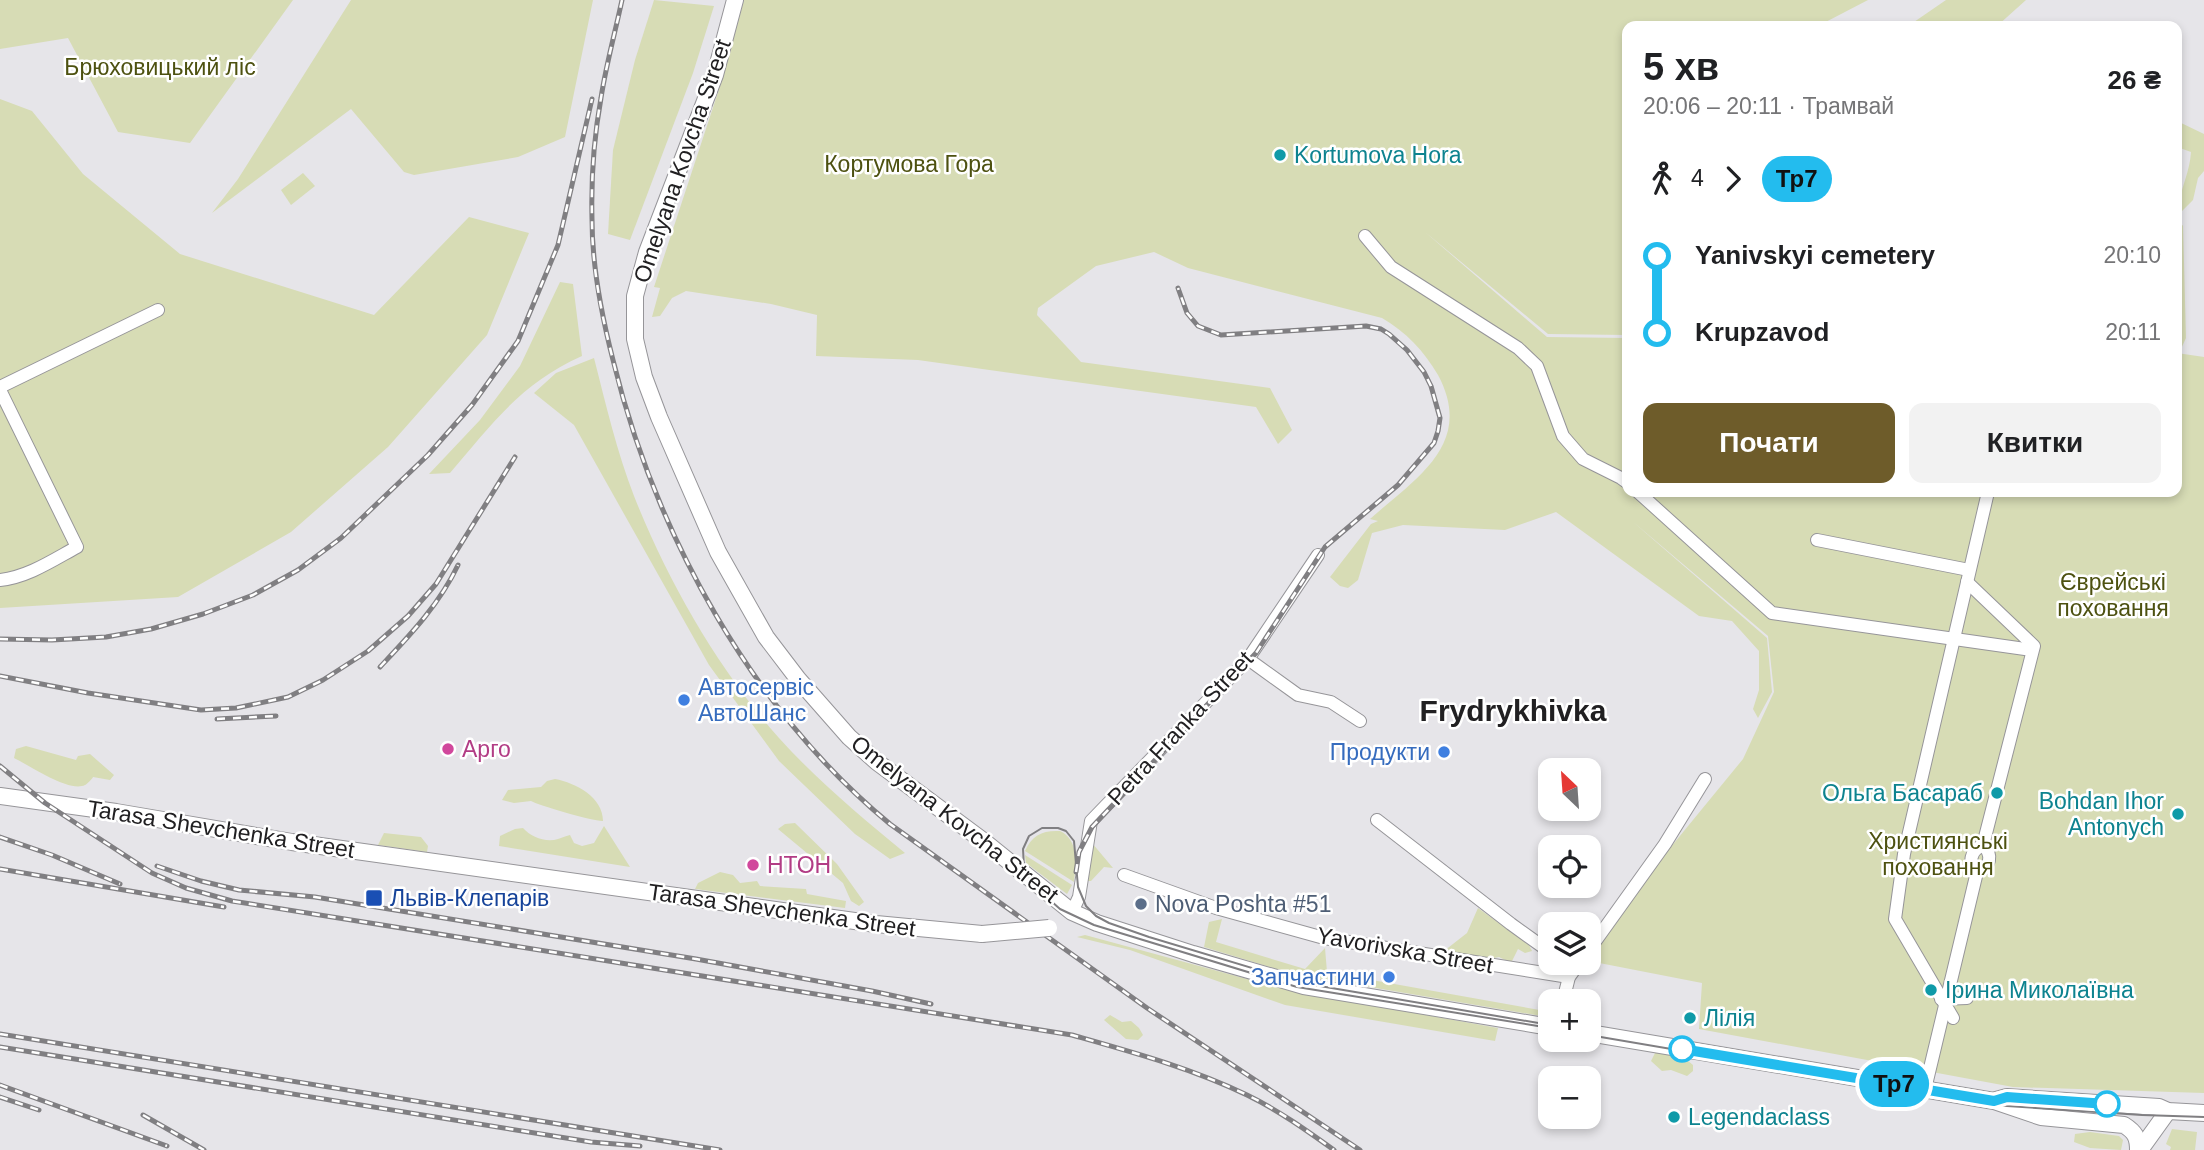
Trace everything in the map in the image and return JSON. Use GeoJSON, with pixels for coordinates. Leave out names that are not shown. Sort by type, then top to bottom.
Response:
{"type":"FeatureCollection","features":[{"type":"Feature","properties":{"kind":"main road","name":"Omelyana Kovcha Street"},"geometry":{"type":"LineString","coordinates":[[735,0],[715,75],[666,198],[635,296],[635,339],[644,377],[718,552],[765,637],[849,737],[877,762],[986,843],[1072,912]]}},
{"type":"Feature","properties":{"kind":"main road","name":"Tarasa Shevchenka Street"},"geometry":{"type":"LineString","coordinates":[[0,796],[116,812],[292,842],[911,929],[982,934],[1049,928],[1072,912]]}},
{"type":"Feature","properties":{"kind":"main road"},"geometry":{"type":"LineString","coordinates":[[1072,912],[1097,923],[1193,954],[1304,986],[1538,1025]]}},
{"type":"Feature","properties":{"kind":"main road"},"geometry":{"type":"LineString","coordinates":[[1601,1035],[1994,1101],[2041,1117],[2124,1125],[2133,1131],[2138,1139],[2139,1150]]}},
{"type":"Feature","properties":{"kind":"main road"},"geometry":{"type":"LineString","coordinates":[[1994,1101],[2007,1097],[2159,1107],[2168,1111],[2204,1113]]}},
{"type":"Feature","properties":{"kind":"main road"},"geometry":{"type":"LineString","coordinates":[[2139,1150],[2168,1111]]}},
{"type":"Feature","properties":{"kind":"street"},"geometry":{"type":"LineString","coordinates":[[1365,236],[1391,267],[1518,348],[1537,366],[1563,436],[1583,459],[1622,479]]}},
{"type":"Feature","properties":{"kind":"street"},"geometry":{"type":"LineString","coordinates":[[0,580],[12,579],[33,571],[77,547],[0,388],[158,310]]}},
{"type":"Feature","properties":{"kind":"street"},"geometry":{"type":"LineString","coordinates":[[1644,497],[1772,613],[2032,650]]}},
{"type":"Feature","properties":{"kind":"street"},"geometry":{"type":"LineString","coordinates":[[1953,1018],[1941,1003],[1895,919],[1904,854],[1986,497]]}},
{"type":"Feature","properties":{"kind":"street"},"geometry":{"type":"LineString","coordinates":[[1817,540],[1968,576],[2034,646],[1983,845],[1975,849],[1971,857],[1977,872],[1941,1003],[1924,1089]]}},
{"type":"Feature","properties":{"kind":"street","name":"Petra Franka Street"},"geometry":{"type":"LineString","coordinates":[[1072,912],[1079,897],[1091,821],[1248,659],[1318,555]]}},
{"type":"Feature","properties":{"kind":"street"},"geometry":{"type":"LineString","coordinates":[[1248,659],[1298,695],[1331,702],[1360,721]]}},
{"type":"Feature","properties":{"kind":"street"},"geometry":{"type":"LineString","coordinates":[[1601,933],[1665,844],[1705,779]]}},
{"type":"Feature","properties":{"kind":"street"},"geometry":{"type":"LineString","coordinates":[[1377,820],[1538,943]]}},
{"type":"Feature","properties":{"kind":"street","name":"Yavorivska Street"},"geometry":{"type":"LineString","coordinates":[[1124,875],[1216,908],[1324,937],[1538,964]]}},
{"type":"Feature","properties":{"kind":"street"},"geometry":{"type":"LineString","coordinates":[[1941,1003],[1967,998]]}},
{"type":"Feature","properties":{"kind":"green space","name":"Брюховицький ліс"},"geometry":{"type":"Polygon","coordinates":[[[0,0],[293,0],[190,143],[118,132],[68,38],[0,49],[0,0]]]}},
{"type":"Feature","properties":{"kind":"green space"},"geometry":{"type":"Polygon","coordinates":[[[351,0],[593,0],[565,137],[518,157],[414,175],[404,172],[351,109],[212,213],[238,179],[351,0]]]}},
{"type":"Feature","properties":{"kind":"green space"},"geometry":{"type":"Polygon","coordinates":[[[654,0],[714,6],[693,73],[630,240],[608,234],[613,150],[635,60],[654,0]]]}},
{"type":"Feature","properties":{"kind":"green space"},"geometry":{"type":"Polygon","coordinates":[[[744,0],[1868,0],[1828,21],[1622,21],[1622,335],[1548,334],[1425,232],[1547,337],[1622,338],[1622,497],[2182,497],[2182,354],[2204,357],[2204,1093],[2013,1087],[1699,1029],[1702,983],[1601,963],[1601,944],[1652,870],[1743,759],[1774,692],[1768,636],[1632,521],[1767,638],[1772,692],[1758,718],[1753,709],[1759,690],[1759,651],[1732,621],[1699,616],[1556,512],[1505,530],[1403,525],[1372,533],[1358,580],[1348,588],[1340,586],[1330,577],[1371,524],[1378,521],[1370,519],[1435,458],[1445,440],[1449,421],[1448,399],[1433,366],[1407,336],[1382,318],[1188,268],[1154,252],[1096,266],[1038,308],[1037,315],[1081,362],[1270,388],[1292,430],[1278,444],[1256,407],[918,360],[816,356],[817,315],[771,304],[686,291],[672,298],[660,316],[652,317],[660,288],[654,287],[723,77],[744,0]]]}},
{"type":"Feature","properties":{"kind":"green space"},"geometry":{"type":"Polygon","coordinates":[[[1946,0],[2026,0],[2003,21],[1915,21],[1946,0]]]}},
{"type":"Feature","properties":{"kind":"green space"},"geometry":{"type":"Polygon","coordinates":[[[0,99],[32,111],[83,174],[180,254],[374,315],[469,217],[529,233],[487,335],[388,447],[291,532],[178,597],[0,608],[0,99]]]}},
{"type":"Feature","properties":{"kind":"green space"},"geometry":{"type":"Polygon","coordinates":[[[2182,123],[2204,134],[2204,171],[2198,178],[2193,200],[2182,211],[2182,190],[2191,152],[2182,149],[2182,123]]]}},
{"type":"Feature","properties":{"kind":"green space"},"geometry":{"type":"Polygon","coordinates":[[[303,173],[315,186],[291,205],[281,190],[303,173]]]}},
{"type":"Feature","properties":{"kind":"green space"},"geometry":{"type":"Polygon","coordinates":[[[2182,226],[2186,338],[2182,347],[2182,226]]]}},
{"type":"Feature","properties":{"kind":"green space"},"geometry":{"type":"Polygon","coordinates":[[[560,282],[573,284],[582,356],[542,379],[509,406],[450,473],[429,474],[480,420],[520,366],[560,282]]]}},
{"type":"Feature","properties":{"kind":"green space"},"geometry":{"type":"Polygon","coordinates":[[[594,358],[617,445],[647,528],[679,592],[715,654],[757,711],[794,754],[840,798],[905,853],[890,859],[855,834],[779,761],[709,665],[574,425],[534,393],[556,373],[594,358]]]}},
{"type":"Feature","properties":{"kind":"green space"},"geometry":{"type":"Polygon","coordinates":[[[26,746],[76,760],[78,756],[90,754],[114,775],[110,780],[93,777],[85,785],[78,786],[59,782],[14,758],[16,749],[26,746]]]}},
{"type":"Feature","properties":{"kind":"green space"},"geometry":{"type":"Polygon","coordinates":[[[555,779],[587,792],[602,812],[603,821],[531,801],[514,803],[502,800],[508,790],[541,787],[547,781],[555,779]]]}},
{"type":"Feature","properties":{"kind":"green space"},"geometry":{"type":"Polygon","coordinates":[[[795,823],[837,864],[864,902],[859,906],[851,901],[843,883],[778,829],[785,824],[795,823]]]}},
{"type":"Feature","properties":{"kind":"green space"},"geometry":{"type":"Polygon","coordinates":[[[604,826],[630,867],[499,846],[500,836],[523,828],[544,840],[570,835],[574,843],[582,846],[594,843],[604,826]]]}},
{"type":"Feature","properties":{"kind":"green space"},"geometry":{"type":"Polygon","coordinates":[[[1048,831],[1060,831],[1073,846],[1074,882],[1025,851],[1039,835],[1048,831]]]}},
{"type":"Feature","properties":{"kind":"green space"},"geometry":{"type":"Polygon","coordinates":[[[384,833],[421,837],[428,846],[427,852],[378,845],[384,833]]]}},
{"type":"Feature","properties":{"kind":"green space"},"geometry":{"type":"Polygon","coordinates":[[[1092,843],[1113,868],[1104,867],[1091,881],[1087,881],[1092,843]]]}},
{"type":"Feature","properties":{"kind":"green space"},"geometry":{"type":"Polygon","coordinates":[[[1025,855],[1072,885],[1067,894],[1026,863],[1025,855]]]}},
{"type":"Feature","properties":{"kind":"green space"},"geometry":{"type":"Polygon","coordinates":[[[720,872],[733,875],[740,883],[757,881],[760,886],[806,889],[807,894],[846,901],[845,908],[695,889],[698,883],[720,872]]]}},
{"type":"Feature","properties":{"kind":"green space"},"geometry":{"type":"Polygon","coordinates":[[[1478,908],[1529,945],[1532,951],[1525,953],[1518,949],[1511,963],[1499,957],[1484,960],[1444,951],[1467,933],[1478,908]]]}},
{"type":"Feature","properties":{"kind":"green space"},"geometry":{"type":"Polygon","coordinates":[[[1222,919],[1216,942],[1305,969],[1325,948],[1327,972],[1538,1010],[1538,1015],[1293,974],[1204,947],[1209,922],[1222,919]]]}},
{"type":"Feature","properties":{"kind":"green space"},"geometry":{"type":"Polygon","coordinates":[[[1085,935],[1288,990],[1498,1028],[1495,1041],[1285,1005],[1130,950],[1077,937],[1085,935]]]}},
{"type":"Feature","properties":{"kind":"green space"},"geometry":{"type":"Polygon","coordinates":[[[1110,1015],[1122,1022],[1131,1021],[1143,1035],[1138,1040],[1126,1039],[1104,1020],[1110,1015]]]}},
{"type":"Feature","properties":{"kind":"green space"},"geometry":{"type":"Polygon","coordinates":[[[1656,1051],[1685,1059],[1693,1065],[1693,1071],[1687,1076],[1671,1070],[1662,1071],[1651,1061],[1656,1051]]]}},
{"type":"Feature","properties":{"kind":"green space"},"geometry":{"type":"Polygon","coordinates":[[[2172,1129],[2197,1132],[2195,1150],[2170,1150],[2171,1147],[2166,1144],[2172,1129]]]}},
{"type":"Feature","properties":{"kind":"green space"},"geometry":{"type":"Polygon","coordinates":[[[2090,1132],[2119,1136],[2123,1140],[2121,1150],[2090,1148],[2074,1142],[2075,1134],[2090,1132]]]}},
{"type":"Feature","properties":{"kind":"tram line"},"geometry":{"type":"LineString","coordinates":[[1538,1023],[1302,983],[1149,937],[1109,923],[1086,906],[1078,887],[1074,841],[1066,831],[1042,828],[1029,836],[1023,849],[1024,868],[1033,885],[1060,909],[1094,925],[1297,987],[1538,1026]]}},
{"type":"Feature","properties":{"kind":"tram line"},"geometry":{"type":"LineString","coordinates":[[1601,1037],[2007,1106],[2204,1117]]}},
{"type":"Feature","properties":{"kind":"tram line","name":"Тр7"},"geometry":{"type":"LineString","coordinates":[[1682,1049],[1994,1101],[2007,1097],[2107,1104]]}},
{"type":"Feature","properties":{"kind":"railway"},"geometry":{"type":"LineString","coordinates":[[622,0],[596,128],[592,237],[601,307],[631,425],[654,489],[682,553],[715,614],[752,672],[794,727],[840,778],[890,824],[1147,1008],[1360,1150]]}},
{"type":"Feature","properties":{"kind":"railway"},"geometry":{"type":"LineString","coordinates":[[0,639],[106,637],[151,629],[203,614],[253,595],[298,570],[341,538],[428,455],[472,405],[518,341],[558,245],[592,99]]}},
{"type":"Feature","properties":{"kind":"railway"},"geometry":{"type":"LineString","coordinates":[[1076,872],[1079,852],[1092,827],[1256,653],[1325,547],[1398,485],[1434,443],[1438,431],[1440,418],[1424,372],[1407,350],[1381,329],[1366,326],[1221,335],[1198,326],[1187,313],[1178,288]]}},
{"type":"Feature","properties":{"kind":"railway"},"geometry":{"type":"LineString","coordinates":[[0,676],[201,710],[236,708],[288,697],[323,680],[368,651],[408,616],[436,584],[515,457]]}},
{"type":"Feature","properties":{"kind":"railway"},"geometry":{"type":"LineString","coordinates":[[380,667],[433,606],[458,565]]}},
{"type":"Feature","properties":{"kind":"railway"},"geometry":{"type":"LineString","coordinates":[[217,719],[276,716]]}},
{"type":"Feature","properties":{"kind":"railway"},"geometry":{"type":"LineString","coordinates":[[0,766],[45,803],[152,873],[186,888],[232,901],[1072,1035],[1161,1061],[1226,1085],[1270,1107],[1334,1150]]}},
{"type":"Feature","properties":{"kind":"railway"},"geometry":{"type":"LineString","coordinates":[[0,837],[52,855],[120,884]]}},
{"type":"Feature","properties":{"kind":"railway"},"geometry":{"type":"LineString","coordinates":[[157,866],[239,890],[315,897],[696,959],[931,1004]]}},
{"type":"Feature","properties":{"kind":"railway"},"geometry":{"type":"LineString","coordinates":[[0,869],[224,907]]}},
{"type":"Feature","properties":{"kind":"railway"},"geometry":{"type":"LineString","coordinates":[[0,1034],[720,1150]]}},
{"type":"Feature","properties":{"kind":"railway"},"geometry":{"type":"LineString","coordinates":[[0,1047],[591,1142],[640,1146]]}},
{"type":"Feature","properties":{"kind":"railway"},"geometry":{"type":"LineString","coordinates":[[0,1085],[167,1146]]}},
{"type":"Feature","properties":{"kind":"railway"},"geometry":{"type":"LineString","coordinates":[[0,1097],[39,1110]]}},
{"type":"Feature","properties":{"kind":"railway"},"geometry":{"type":"LineString","coordinates":[[143,1115],[204,1150]]}},
{"type":"Feature","properties":{"kind":"place","name":"Kortumova Hora"},"geometry":{"type":"Point","coordinates":[1280,155]}},
{"type":"Feature","properties":{"kind":"place","name":"Автосервіс АвтоШанс"},"geometry":{"type":"Point","coordinates":[684,700]}},
{"type":"Feature","properties":{"kind":"place","name":"Арго"},"geometry":{"type":"Point","coordinates":[448,749]}},
{"type":"Feature","properties":{"kind":"place","name":"Продукти"},"geometry":{"type":"Point","coordinates":[1444,752]}},
{"type":"Feature","properties":{"kind":"place","name":"Ольга Басараб"},"geometry":{"type":"Point","coordinates":[1997,793]}},
{"type":"Feature","properties":{"kind":"place","name":"Bohdan Ihor Antonych"},"geometry":{"type":"Point","coordinates":[2178,814]}},
{"type":"Feature","properties":{"kind":"place","name":"НТОН"},"geometry":{"type":"Point","coordinates":[753,865]}},
{"type":"Feature","properties":{"kind":"place","name":"Львів-Клепарів"},"geometry":{"type":"Point","coordinates":[374,898]}},
{"type":"Feature","properties":{"kind":"place","name":"Nova Poshta #51"},"geometry":{"type":"Point","coordinates":[1141,904]}},
{"type":"Feature","properties":{"kind":"place","name":"Запчастини"},"geometry":{"type":"Point","coordinates":[1389,977]}},
{"type":"Feature","properties":{"kind":"place","name":"Ірина Миколаївна"},"geometry":{"type":"Point","coordinates":[1931,990]}},
{"type":"Feature","properties":{"kind":"place","name":"Лілія"},"geometry":{"type":"Point","coordinates":[1690,1018]}},
{"type":"Feature","properties":{"kind":"place","name":"Legendaclass"},"geometry":{"type":"Point","coordinates":[1674,1117]}},
{"type":"Feature","properties":{"kind":"district","name":"Frydrykhivka"},"geometry":{"type":"Point","coordinates":[1513,710]}},
{"type":"Feature","properties":{"kind":"park label","name":"Кортумова Гора"},"geometry":{"type":"Point","coordinates":[909,164]}},
{"type":"Feature","properties":{"kind":"park label","name":"Єврейські поховання"},"geometry":{"type":"Point","coordinates":[2113,595]}},
{"type":"Feature","properties":{"kind":"park label","name":"Християнські поховання"},"geometry":{"type":"Point","coordinates":[1938,854]}}]}
